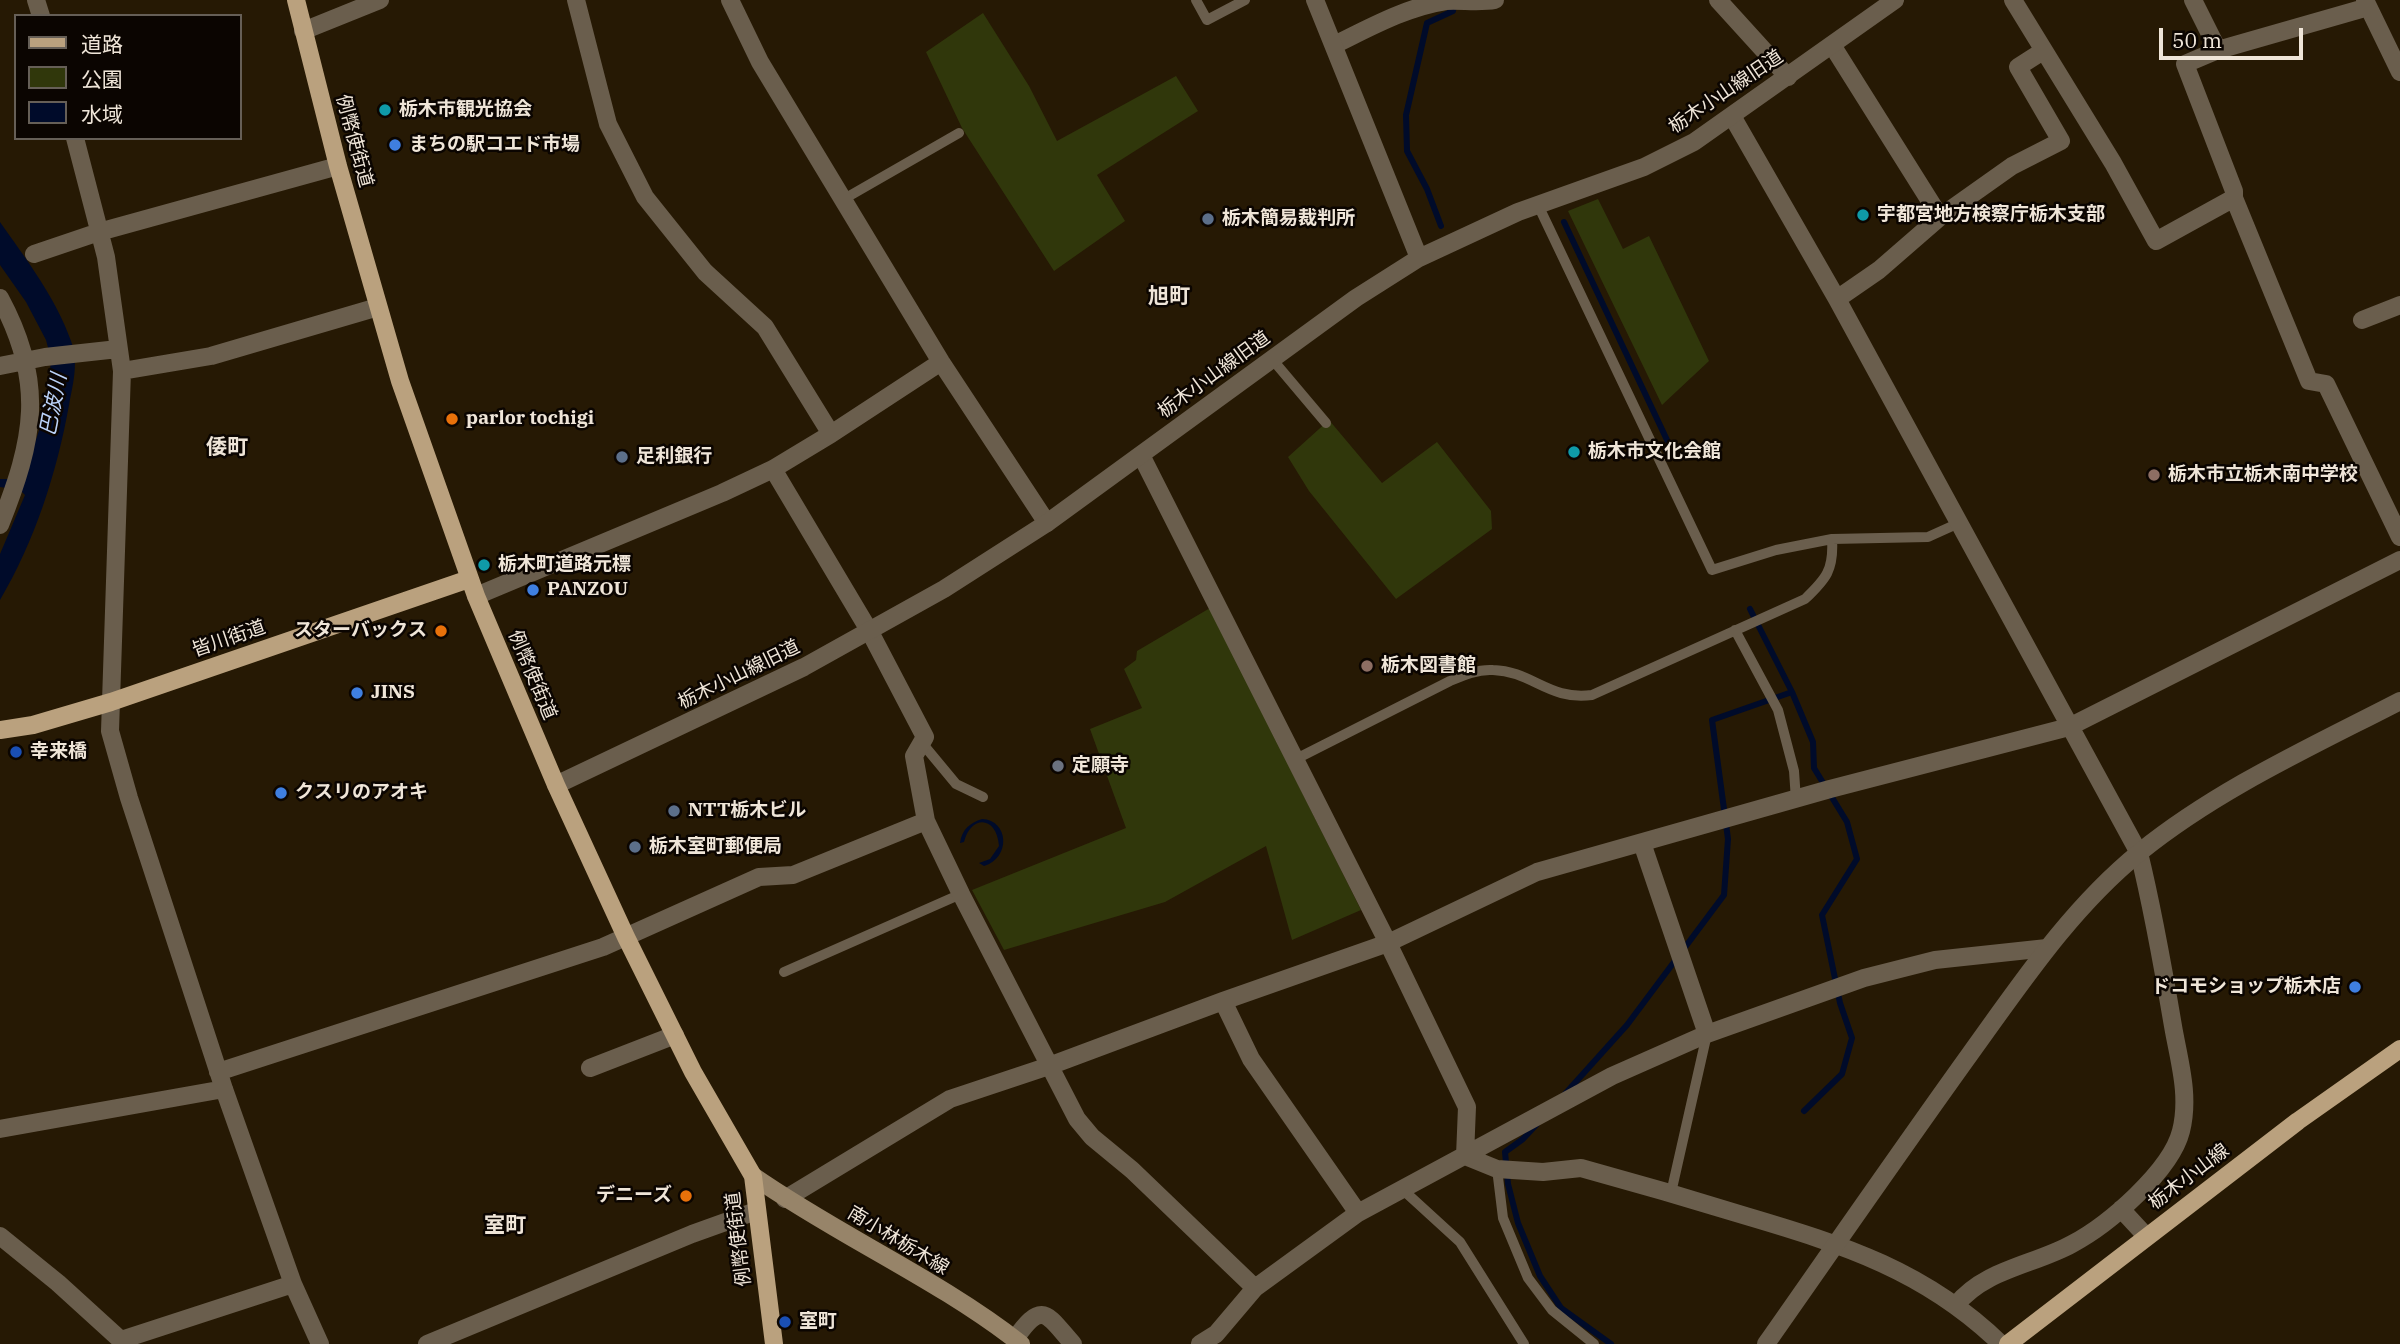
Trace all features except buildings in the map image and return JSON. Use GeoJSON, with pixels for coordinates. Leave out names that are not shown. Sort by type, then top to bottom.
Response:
{"type":"FeatureCollection","features":[{"type":"Feature","properties":{"kind":"main road","name":"例幣使街道"},"geometry":{"type":"LineString","coordinates":[[296,0],[338,166],[378,307],[421,443],[472,587],[556,785],[626,937],[719,1120],[752,1176],[774,1344]]}},
{"type":"Feature","properties":{"kind":"main road","name":"皆川街道"},"geometry":{"type":"LineString","coordinates":[[0,730],[33,725],[111,702],[472,587]]}},
{"type":"Feature","properties":{"kind":"main road","name":"栃木小山線"},"geometry":{"type":"LineString","coordinates":[[2008,1344],[2298,1121],[2400,1049]]}},
{"type":"Feature","properties":{"kind":"main road","name":"南小林栃木線"},"geometry":{"type":"LineString","coordinates":[[752,1176],[785,1199],[955,1299],[1018,1341]]}},
{"type":"Feature","properties":{"kind":"street"},"geometry":{"type":"LineString","coordinates":[[303,31],[380,0]]}},
{"type":"Feature","properties":{"kind":"street"},"geometry":{"type":"LineString","coordinates":[[576,0],[608,124],[645,197],[705,272],[765,327],[831,434]]}},
{"type":"Feature","properties":{"kind":"street"},"geometry":{"type":"LineString","coordinates":[[730,0],[760,62],[941,362],[1047,523]]}},
{"type":"Feature","properties":{"kind":"street"},"geometry":{"type":"LineString","coordinates":[[1315,0],[1419,258]]}},
{"type":"Feature","properties":{"kind":"street"},"geometry":{"type":"LineString","coordinates":[[1334,46],[1387,19],[1427,4],[1449,0],[1495,0]]}},
{"type":"Feature","properties":{"kind":"street"},"geometry":{"type":"LineString","coordinates":[[1718,0],[1788,77]]}},
{"type":"Feature","properties":{"kind":"street","name":"栃木小山線旧道"},"geometry":{"type":"LineString","coordinates":[[556,785],[870,632],[944,589],[1047,523],[1356,299],[1419,258],[1468,233],[1644,167],[1694,142],[1895,0]]}},
{"type":"Feature","properties":{"kind":"street"},"geometry":{"type":"LineString","coordinates":[[2014,0],[2113,163],[2156,241],[2234,198]]}},
{"type":"Feature","properties":{"kind":"street"},"geometry":{"type":"LineString","coordinates":[[2193,0],[2218,50]]}},
{"type":"Feature","properties":{"kind":"street"},"geometry":{"type":"LineString","coordinates":[[2400,72],[2394,44],[2367,4],[2218,50],[2185,64],[2216,140],[2234,198],[2309,381],[2326,384],[2400,537]]}},
{"type":"Feature","properties":{"kind":"street"},"geometry":{"type":"LineString","coordinates":[[1832,46],[1940,217]]}},
{"type":"Feature","properties":{"kind":"street"},"geometry":{"type":"LineString","coordinates":[[1837,299],[1879,270],[1940,217],[2012,166],[2061,141],[2018,67],[2043,51]]}},
{"type":"Feature","properties":{"kind":"street"},"geometry":{"type":"LineString","coordinates":[[1732,116],[1837,299],[2139,853],[2158,933],[2186,1093],[2181,1132],[2164,1166],[2121,1209],[2073,1244],[1991,1278],[1968,1291],[1956,1305]]}},
{"type":"Feature","properties":{"kind":"street"},"geometry":{"type":"LineString","coordinates":[[76,140],[106,257],[122,371],[110,731],[218,1072],[293,1284],[320,1344]]}},
{"type":"Feature","properties":{"kind":"street"},"geometry":{"type":"LineString","coordinates":[[34,254],[99,232],[338,166]]}},
{"type":"Feature","properties":{"kind":"street"},"geometry":{"type":"LineString","coordinates":[[0,298],[12,321],[25,360],[32,412],[27,446],[16,486],[0,525]]}},
{"type":"Feature","properties":{"kind":"street"},"geometry":{"type":"LineString","coordinates":[[2362,320],[2400,305]]}},
{"type":"Feature","properties":{"kind":"street"},"geometry":{"type":"LineString","coordinates":[[122,371],[211,356],[378,307]]}},
{"type":"Feature","properties":{"kind":"street"},"geometry":{"type":"LineString","coordinates":[[0,366],[45,357],[118,349]]}},
{"type":"Feature","properties":{"kind":"street"},"geometry":{"type":"LineString","coordinates":[[472,587],[722,493],[773,469],[941,362]]}},
{"type":"Feature","properties":{"kind":"street"},"geometry":{"type":"LineString","coordinates":[[1142,455],[1388,943],[1467,1107],[1465,1156]]}},
{"type":"Feature","properties":{"kind":"street"},"geometry":{"type":"LineString","coordinates":[[773,469],[870,632],[925,737],[915,756],[926,821],[1077,1119],[1091,1138],[1132,1170],[1255,1288]]}},
{"type":"Feature","properties":{"kind":"street"},"geometry":{"type":"LineString","coordinates":[[785,1199],[950,1099],[1049,1066],[1388,943],[1537,872],[1830,789],[2069,727],[2400,560]]}},
{"type":"Feature","properties":{"kind":"street"},"geometry":{"type":"LineString","coordinates":[[1766,1344],[2047,948],[2084,903],[2139,853],[2193,813],[2247,781],[2400,701]]}},
{"type":"Feature","properties":{"kind":"street"},"geometry":{"type":"LineString","coordinates":[[218,1072],[603,947],[759,877],[793,875],[926,821]]}},
{"type":"Feature","properties":{"kind":"street"},"geometry":{"type":"LineString","coordinates":[[1642,843],[1707,1034]]}},
{"type":"Feature","properties":{"kind":"street"},"geometry":{"type":"LineString","coordinates":[[1200,1344],[1216,1334],[1255,1288],[1358,1213],[1612,1076],[1707,1034],[1864,978],[1923,963],[2047,948]]}},
{"type":"Feature","properties":{"kind":"street"},"geometry":{"type":"LineString","coordinates":[[1223,1001],[1251,1059],[1358,1213]]}},
{"type":"Feature","properties":{"kind":"street"},"geometry":{"type":"LineString","coordinates":[[590,1068],[675,1035]]}},
{"type":"Feature","properties":{"kind":"street"},"geometry":{"type":"LineString","coordinates":[[0,1129],[224,1089]]}},
{"type":"Feature","properties":{"kind":"street"},"geometry":{"type":"LineString","coordinates":[[1465,1156],[1497,1169],[1543,1172],[1581,1168],[1837,1243],[1916,1279],[1981,1324],[2001,1344]]}},
{"type":"Feature","properties":{"kind":"street"},"geometry":{"type":"LineString","coordinates":[[2121,1209],[2147,1236]]}},
{"type":"Feature","properties":{"kind":"street"},"geometry":{"type":"LineString","coordinates":[[427,1344],[692,1234],[756,1211]]}},
{"type":"Feature","properties":{"kind":"street"},"geometry":{"type":"LineString","coordinates":[[0,1236],[58,1283],[123,1342],[293,1284]]}},
{"type":"Feature","properties":{"kind":"street"},"geometry":{"type":"LineString","coordinates":[[1018,1341],[1028,1321],[1035,1315],[1043,1314],[1051,1319],[1073,1344]]}},
{"type":"Feature","properties":{"kind":"lane"},"geometry":{"type":"LineString","coordinates":[[1196,0],[1207,20],[1245,0]]}},
{"type":"Feature","properties":{"kind":"lane"},"geometry":{"type":"LineString","coordinates":[[844,200],[959,133]]}},
{"type":"Feature","properties":{"kind":"lane"},"geometry":{"type":"LineString","coordinates":[[1538,205],[1712,570],[1776,550],[1832,539],[1928,537],[1959,523]]}},
{"type":"Feature","properties":{"kind":"lane"},"geometry":{"type":"LineString","coordinates":[[1272,359],[1326,422]]}},
{"type":"Feature","properties":{"kind":"lane"},"geometry":{"type":"LineString","coordinates":[[1296,759],[1474,671],[1493,670],[1517,675],[1568,696],[1592,695],[1805,599],[1825,580],[1832,565],[1832,539]]}},
{"type":"Feature","properties":{"kind":"lane"},"geometry":{"type":"LineString","coordinates":[[1740,628],[1778,710],[1794,771],[1804,797]]}},
{"type":"Feature","properties":{"kind":"lane"},"geometry":{"type":"LineString","coordinates":[[922,743],[956,784],[983,797]]}},
{"type":"Feature","properties":{"kind":"lane"},"geometry":{"type":"LineString","coordinates":[[784,972],[961,894]]}},
{"type":"Feature","properties":{"kind":"lane"},"geometry":{"type":"LineString","coordinates":[[1671,1193],[1707,1034]]}},
{"type":"Feature","properties":{"kind":"lane"},"geometry":{"type":"LineString","coordinates":[[1497,1169],[1503,1218],[1528,1279],[1552,1310],[1594,1344]]}},
{"type":"Feature","properties":{"kind":"lane"},"geometry":{"type":"LineString","coordinates":[[1402,1189],[1460,1242],[1524,1344]]}},
{"type":"Feature","properties":{"kind":"green space"},"geometry":{"type":"Polygon","coordinates":[[[983,13],[1029,86],[1057,141],[1176,76],[1198,111],[1097,175],[1125,221],[1054,271],[962,128],[926,52],[983,13]]]}},
{"type":"Feature","properties":{"kind":"green space"},"geometry":{"type":"Polygon","coordinates":[[[1598,199],[1623,249],[1649,236],[1709,361],[1662,405],[1568,211],[1598,199]]]}},
{"type":"Feature","properties":{"kind":"green space"},"geometry":{"type":"Polygon","coordinates":[[[1329,420],[1382,483],[1437,442],[1491,511],[1492,529],[1396,599],[1309,491],[1288,457],[1329,420]]]}},
{"type":"Feature","properties":{"kind":"green space"},"geometry":{"type":"Polygon","coordinates":[[[1210,608],[1361,910],[1292,940],[1266,846],[1165,902],[1004,950],[972,890],[1126,828],[1090,729],[1142,708],[1124,669],[1136,660],[1137,651],[1210,608]]]}},
{"type":"Feature","properties":{"kind":"water","name":"巴波川"},"geometry":{"type":"Polygon","coordinates":[[[0,222],[40,279],[57,309],[71,341],[75,365],[64,430],[51,481],[24,554],[0,600],[0,554],[25,495],[20,490],[0,487],[0,479],[22,479],[47,408],[51,359],[46,340],[26,302],[0,265],[0,222]]]}},
{"type":"Feature","properties":{"kind":"water"},"geometry":{"type":"Polygon","coordinates":[[[982,819],[998,826],[1003,840],[999,855],[984,866],[979,863],[990,859],[999,846],[994,829],[989,824],[978,823],[967,833],[964,842],[960,843],[967,827],[982,819]]]}},
{"type":"Feature","properties":{"kind":"waterway"},"geometry":{"type":"LineString","coordinates":[[1441,226],[1427,189],[1407,151],[1406,115],[1427,23],[1453,11],[1454,2]]}},
{"type":"Feature","properties":{"kind":"waterway"},"geometry":{"type":"LineString","coordinates":[[1564,222],[1667,440]]}},
{"type":"Feature","properties":{"kind":"waterway"},"geometry":{"type":"LineString","coordinates":[[1564,1095],[1627,1025],[1724,895],[1728,839],[1712,720],[1792,692],[1750,609]]}},
{"type":"Feature","properties":{"kind":"waterway"},"geometry":{"type":"LineString","coordinates":[[1792,692],[1813,742],[1814,768],[1847,822],[1857,859],[1822,915],[1840,1003],[1852,1038],[1842,1074],[1804,1111]]}},
{"type":"Feature","properties":{"kind":"waterway"},"geometry":{"type":"LineString","coordinates":[[1537,1124],[1505,1152],[1508,1184],[1518,1223],[1540,1276],[1561,1308],[1611,1344]]}},
{"type":"Feature","properties":{"kind":"place","name":"栃木市観光協会"},"geometry":{"type":"Point","coordinates":[385,110]}},
{"type":"Feature","properties":{"kind":"place","name":"まちの駅コエド市場"},"geometry":{"type":"Point","coordinates":[395,145]}},
{"type":"Feature","properties":{"kind":"place","name":"宇都宮地方検察庁栃木支部"},"geometry":{"type":"Point","coordinates":[1863,215]}},
{"type":"Feature","properties":{"kind":"place","name":"栃木簡易裁判所"},"geometry":{"type":"Point","coordinates":[1208,219]}},
{"type":"Feature","properties":{"kind":"place","name":"parlor tochigi"},"geometry":{"type":"Point","coordinates":[452,419]}},
{"type":"Feature","properties":{"kind":"place","name":"栃木市文化会館"},"geometry":{"type":"Point","coordinates":[1574,452]}},
{"type":"Feature","properties":{"kind":"place","name":"足利銀行"},"geometry":{"type":"Point","coordinates":[622,457]}},
{"type":"Feature","properties":{"kind":"place","name":"栃木市立栃木南中学校"},"geometry":{"type":"Point","coordinates":[2154,475]}},
{"type":"Feature","properties":{"kind":"place","name":"栃木町道路元標"},"geometry":{"type":"Point","coordinates":[484,565]}},
{"type":"Feature","properties":{"kind":"place","name":"PANZOU"},"geometry":{"type":"Point","coordinates":[533,590]}},
{"type":"Feature","properties":{"kind":"place","name":"スターバックス"},"geometry":{"type":"Point","coordinates":[441,631]}},
{"type":"Feature","properties":{"kind":"place","name":"栃木図書館"},"geometry":{"type":"Point","coordinates":[1367,666]}},
{"type":"Feature","properties":{"kind":"place","name":"JINS"},"geometry":{"type":"Point","coordinates":[357,693]}},
{"type":"Feature","properties":{"kind":"place","name":"幸来橋"},"geometry":{"type":"Point","coordinates":[16,752]}},
{"type":"Feature","properties":{"kind":"place","name":"定願寺"},"geometry":{"type":"Point","coordinates":[1058,766]}},
{"type":"Feature","properties":{"kind":"place","name":"クスリのアオキ"},"geometry":{"type":"Point","coordinates":[281,793]}},
{"type":"Feature","properties":{"kind":"place","name":"NTT栃木ビル"},"geometry":{"type":"Point","coordinates":[674,811]}},
{"type":"Feature","properties":{"kind":"place","name":"栃木室町郵便局"},"geometry":{"type":"Point","coordinates":[635,847]}},
{"type":"Feature","properties":{"kind":"place","name":"ドコモショップ栃木店"},"geometry":{"type":"Point","coordinates":[2355,987]}},
{"type":"Feature","properties":{"kind":"place","name":"デニーズ"},"geometry":{"type":"Point","coordinates":[686,1196]}},
{"type":"Feature","properties":{"kind":"place","name":"室町"},"geometry":{"type":"Point","coordinates":[785,1322]}},
{"type":"Feature","properties":{"kind":"district","name":"旭町"},"geometry":{"type":"Point","coordinates":[1169,297]}},
{"type":"Feature","properties":{"kind":"district","name":"倭町"},"geometry":{"type":"Point","coordinates":[227,448]}},
{"type":"Feature","properties":{"kind":"district","name":"室町"},"geometry":{"type":"Point","coordinates":[505,1226]}}]}
